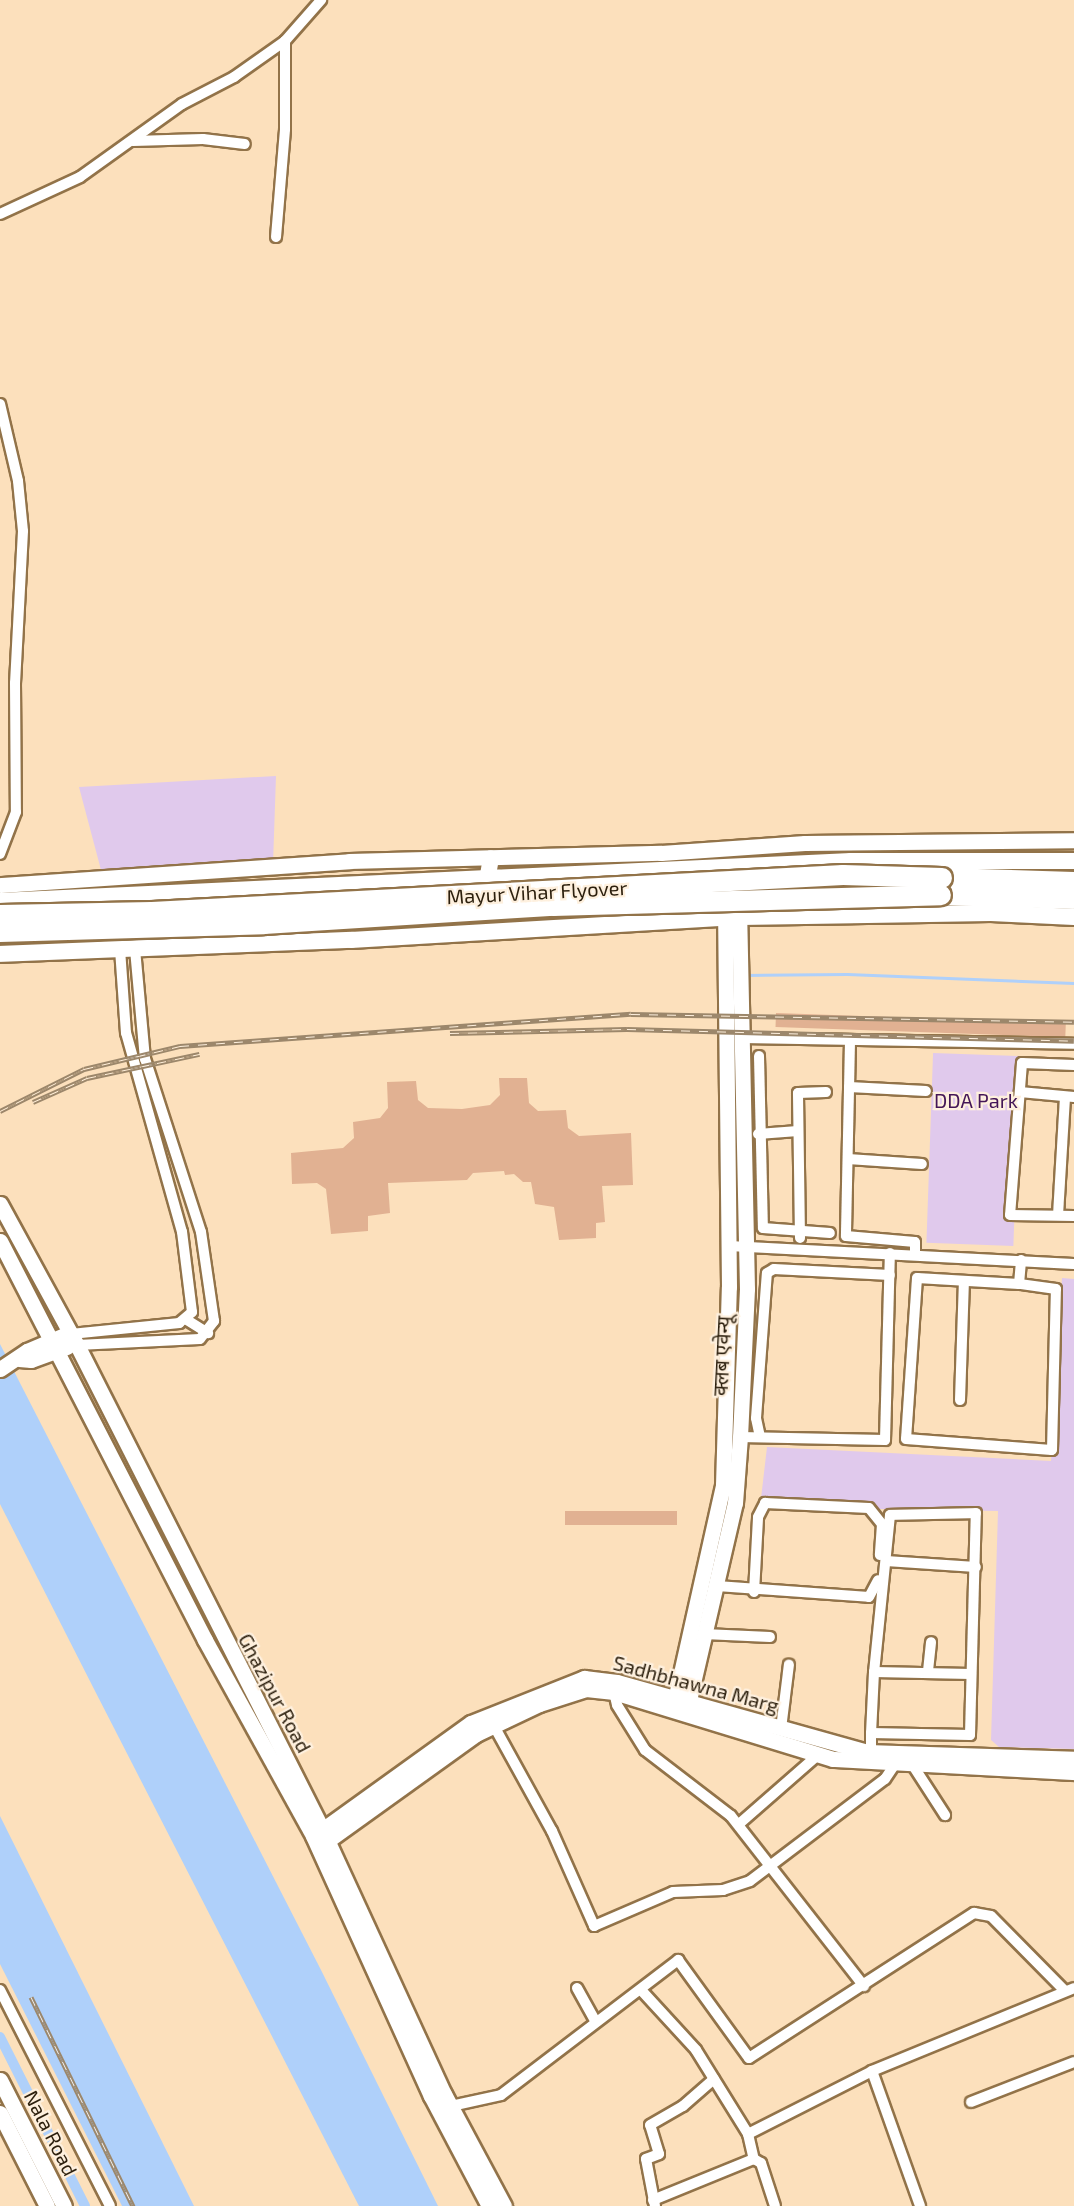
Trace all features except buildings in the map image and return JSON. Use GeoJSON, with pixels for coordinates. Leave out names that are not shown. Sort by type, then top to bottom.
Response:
{"type":"FeatureCollection","features":[{"type":"Feature","properties":{"kind":"highway","name":"Mayur Vihar Flyover"},"geometry":{"type":"LineString","coordinates":[[0,915],[152,912],[843,875],[1074,882]]}},
{"type":"Feature","properties":{"kind":"highway","name":"Mayur Vihar Flyover"},"geometry":{"type":"LineString","coordinates":[[0,932],[153,929],[734,899],[941,895],[1074,899]]}},
{"type":"Feature","properties":{"kind":"main road"},"geometry":{"type":"LineString","coordinates":[[0,901],[308,888],[489,867],[730,869],[851,861],[1074,861]]}},
{"type":"Feature","properties":{"kind":"main road"},"geometry":{"type":"LineString","coordinates":[[851,861],[836,877],[833,892],[840,906],[855,915]]}},
{"type":"Feature","properties":{"kind":"main road"},"geometry":{"type":"LineString","coordinates":[[0,954],[127,950],[732,917],[855,915],[1074,917]]}},
{"type":"Feature","properties":{"kind":"street"},"geometry":{"type":"LineString","coordinates":[[0,214],[80,177],[182,104],[234,77],[285,41],[321,0]]}},
{"type":"Feature","properties":{"kind":"street"},"geometry":{"type":"LineString","coordinates":[[276,237],[285,41]]}},
{"type":"Feature","properties":{"kind":"street"},"geometry":{"type":"LineString","coordinates":[[133,141],[203,139],[244,144]]}},
{"type":"Feature","properties":{"kind":"street"},"geometry":{"type":"LineString","coordinates":[[0,404],[18,481],[23,531],[16,663],[16,812],[0,854]]}},
{"type":"Feature","properties":{"kind":"street"},"geometry":{"type":"LineString","coordinates":[[0,885],[349,861],[489,867],[805,843],[1074,840]]}},
{"type":"Feature","properties":{"kind":"street"},"geometry":{"type":"LineString","coordinates":[[730,869],[734,997]]}},
{"type":"Feature","properties":{"kind":"street"},"geometry":{"type":"LineString","coordinates":[[127,950],[126,1033],[182,1232],[193,1296],[187,1320]]}},
{"type":"Feature","properties":{"kind":"street"},"geometry":{"type":"LineString","coordinates":[[74,1340],[200,1339],[208,1332],[214,1315],[203,1242],[145,1059],[127,950]]}},
{"type":"Feature","properties":{"kind":"street","name":"क्लब एवेन्यू"},"geometry":{"type":"LineString","coordinates":[[681,1705],[717,1586],[735,1503],[740,1437],[746,1246],[742,1038],[734,997]]}},
{"type":"Feature","properties":{"kind":"street","name":"क्लब एवेन्यू"},"geometry":{"type":"LineString","coordinates":[[681,1705],[722,1498],[734,997]]}},
{"type":"Feature","properties":{"kind":"street"},"geometry":{"type":"LineString","coordinates":[[742,1038],[1074,1044]]}},
{"type":"Feature","properties":{"kind":"street"},"geometry":{"type":"LineString","coordinates":[[850,1041],[846,1236],[915,1242],[915,1254]]}},
{"type":"Feature","properties":{"kind":"street"},"geometry":{"type":"LineString","coordinates":[[759,1056],[758,1134],[764,1228],[830,1233]]}},
{"type":"Feature","properties":{"kind":"street"},"geometry":{"type":"LineString","coordinates":[[1074,1065],[1022,1063],[1010,1215],[1074,1216]]}},
{"type":"Feature","properties":{"kind":"street"},"geometry":{"type":"LineString","coordinates":[[849,1087],[926,1090]]}},
{"type":"Feature","properties":{"kind":"street"},"geometry":{"type":"LineString","coordinates":[[800,1249],[798,1093],[826,1092]]}},
{"type":"Feature","properties":{"kind":"street"},"geometry":{"type":"LineString","coordinates":[[1020,1092],[1070,1097],[1058,1215]]}},
{"type":"Feature","properties":{"kind":"street"},"geometry":{"type":"LineString","coordinates":[[758,1134],[798,1131]]}},
{"type":"Feature","properties":{"kind":"street"},"geometry":{"type":"LineString","coordinates":[[848,1159],[922,1164]]}},
{"type":"Feature","properties":{"kind":"street","name":"Ghazipur Road"},"geometry":{"type":"LineString","coordinates":[[0,1204],[74,1340],[451,2106],[504,2206]]}},
{"type":"Feature","properties":{"kind":"street","name":"Ghazipur Road"},"geometry":{"type":"LineString","coordinates":[[0,1241],[205,1640],[320,1839],[431,2096],[489,2206]]}},
{"type":"Feature","properties":{"kind":"street"},"geometry":{"type":"LineString","coordinates":[[729,1246],[1074,1264]]}},
{"type":"Feature","properties":{"kind":"street"},"geometry":{"type":"LineString","coordinates":[[740,1437],[885,1440],[890,1253]]}},
{"type":"Feature","properties":{"kind":"street"},"geometry":{"type":"LineString","coordinates":[[1019,1284],[1021,1260]]}},
{"type":"Feature","properties":{"kind":"street"},"geometry":{"type":"LineString","coordinates":[[760,1437],[756,1418],[767,1273],[774,1269],[890,1275]]}},
{"type":"Feature","properties":{"kind":"street"},"geometry":{"type":"LineString","coordinates":[[917,1278],[1019,1284],[1056,1289],[1052,1450],[906,1439],[917,1278]]}},
{"type":"Feature","properties":{"kind":"street"},"geometry":{"type":"LineString","coordinates":[[960,1400],[964,1281]]}},
{"type":"Feature","properties":{"kind":"street"},"geometry":{"type":"LineString","coordinates":[[0,1370],[52,1345],[74,1340],[187,1320],[208,1332]]}},
{"type":"Feature","properties":{"kind":"street"},"geometry":{"type":"LineString","coordinates":[[717,1586],[754,1592],[869,1597],[878,1587],[879,1518],[862,1506],[765,1503],[758,1517],[754,1592]]}},
{"type":"Feature","properties":{"kind":"street"},"geometry":{"type":"LineString","coordinates":[[871,1733],[966,1738],[976,1567],[976,1513],[890,1515],[873,1672],[871,1733],[871,1752]]}},
{"type":"Feature","properties":{"kind":"street"},"geometry":{"type":"LineString","coordinates":[[886,1561],[976,1567]]}},
{"type":"Feature","properties":{"kind":"street"},"geometry":{"type":"LineString","coordinates":[[704,1634],[770,1637]]}},
{"type":"Feature","properties":{"kind":"street"},"geometry":{"type":"LineString","coordinates":[[928,1671],[931,1642]]}},
{"type":"Feature","properties":{"kind":"street"},"geometry":{"type":"LineString","coordinates":[[781,1729],[789,1664]]}},
{"type":"Feature","properties":{"kind":"street"},"geometry":{"type":"LineString","coordinates":[[873,1672],[928,1671],[971,1674]]}},
{"type":"Feature","properties":{"kind":"street","name":"Sadhbhawna Marg"},"geometry":{"type":"LineString","coordinates":[[320,1839],[471,1723],[546,1689],[584,1678],[681,1705],[871,1752],[1074,1759]]}},
{"type":"Feature","properties":{"kind":"street","name":"Sadhbhawna Marg"},"geometry":{"type":"LineString","coordinates":[[320,1839],[494,1726],[539,1704],[586,1689],[681,1705],[819,1754],[896,1764],[1074,1772]]}},
{"type":"Feature","properties":{"kind":"street"},"geometry":{"type":"LineString","coordinates":[[614,1692],[616,1705],[645,1750],[739,1824],[774,1867],[836,1954],[864,1986]]}},
{"type":"Feature","properties":{"kind":"street"},"geometry":{"type":"LineString","coordinates":[[494,1726],[552,1831],[594,1926],[673,1892],[723,1890],[774,1867],[885,1779],[896,1764]]}},
{"type":"Feature","properties":{"kind":"street"},"geometry":{"type":"LineString","coordinates":[[739,1824],[819,1754]]}},
{"type":"Feature","properties":{"kind":"street"},"geometry":{"type":"LineString","coordinates":[[912,1764],[945,1815]]}},
{"type":"Feature","properties":{"kind":"street"},"geometry":{"type":"LineString","coordinates":[[451,2106],[501,2095],[595,2021],[642,1991],[681,1960],[714,2014],[750,2058],[974,1913],[991,1917],[1071,1988],[872,2071],[748,2134]]}},
{"type":"Feature","properties":{"kind":"street"},"geometry":{"type":"LineString","coordinates":[[577,1988],[595,2021]]}},
{"type":"Feature","properties":{"kind":"street"},"geometry":{"type":"LineString","coordinates":[[0,1990],[110,2206]]}},
{"type":"Feature","properties":{"kind":"street"},"geometry":{"type":"LineString","coordinates":[[642,1991],[696,2049],[748,2134],[754,2159],[761,2163],[775,2206]]}},
{"type":"Feature","properties":{"kind":"street"},"geometry":{"type":"LineString","coordinates":[[971,2102],[1074,2062]]}},
{"type":"Feature","properties":{"kind":"street"},"geometry":{"type":"LineString","coordinates":[[872,2071],[920,2206]]}},
{"type":"Feature","properties":{"kind":"street"},"geometry":{"type":"LineString","coordinates":[[714,2079],[683,2106],[650,2125],[659,2154],[646,2159],[654,2203],[754,2159]]}},
{"type":"Feature","properties":{"kind":"street","name":"Nala Road"},"geometry":{"type":"LineString","coordinates":[[0,2080],[18,2133],[58,2205]]}},
{"type":"Feature","properties":{"kind":"street","name":"Nala Road"},"geometry":{"type":"LineString","coordinates":[[0,2113],[18,2133]]}},
{"type":"Feature","properties":{"kind":"green space"},"geometry":{"type":"Polygon","coordinates":[[[276,776],[273,864],[101,870],[79,787],[276,776]]]}},
{"type":"Feature","properties":{"kind":"green space","name":"DDA Park"},"geometry":{"type":"Polygon","coordinates":[[[933,1053],[1020,1056],[1013,1246],[926,1243],[933,1053]]]}},
{"type":"Feature","properties":{"kind":"green space"},"geometry":{"type":"Polygon","coordinates":[[[1062,1278],[1074,1279],[1074,1749],[999,1747],[991,1740],[998,1511],[760,1507],[767,1447],[1051,1461],[1062,1278]]]}},
{"type":"Feature","properties":{"kind":"water"},"geometry":{"type":"Polygon","coordinates":[[[0,1344],[321,1970],[438,2206],[359,2206],[95,1691],[0,1504],[0,1344]]]}},
{"type":"Feature","properties":{"kind":"water"},"geometry":{"type":"Polygon","coordinates":[[[0,1816],[194,2206],[122,2206],[0,1964],[0,1816]]]}},
{"type":"Feature","properties":{"kind":"waterway"},"geometry":{"type":"LineString","coordinates":[[746,975],[847,974],[1074,983]]}},
{"type":"Feature","properties":{"kind":"waterway"},"geometry":{"type":"LineString","coordinates":[[0,2037],[85,2206]]}},
{"type":"Feature","properties":{"kind":"railway"},"geometry":{"type":"LineString","coordinates":[[0,1111],[84,1069],[180,1046],[631,1014],[1074,1022]]}},
{"type":"Feature","properties":{"kind":"railway"},"geometry":{"type":"LineString","coordinates":[[450,1033],[627,1029],[1074,1041]]}},
{"type":"Feature","properties":{"kind":"railway"},"geometry":{"type":"LineString","coordinates":[[33,1102],[87,1078],[199,1054]]}},
{"type":"Feature","properties":{"kind":"railway"},"geometry":{"type":"LineString","coordinates":[[31,1997],[133,2206]]}}]}
